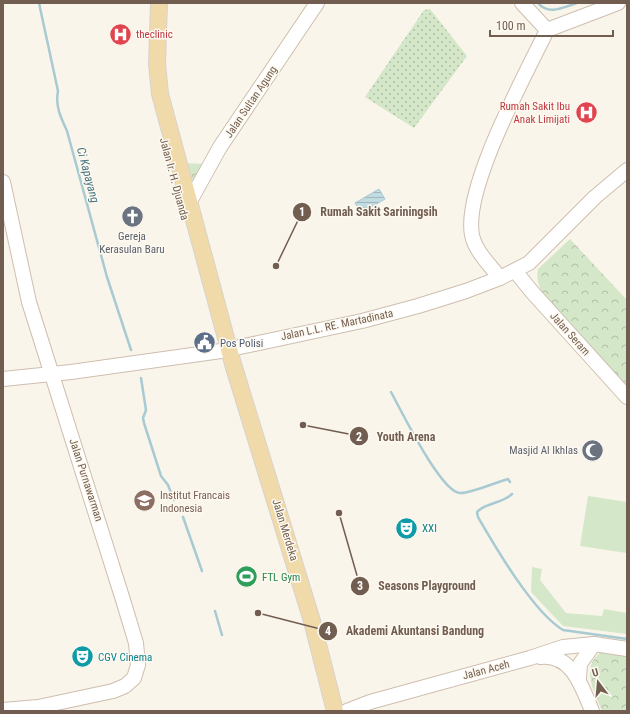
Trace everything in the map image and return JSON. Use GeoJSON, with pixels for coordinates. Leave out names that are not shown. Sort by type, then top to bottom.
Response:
{"type":"FeatureCollection","features":[{"type":"Feature","properties":{"kind":"main road","name":"Jalan Ir. H. Djuanda"},"geometry":{"type":"LineString","coordinates":[[151,3],[153,64],[152,96],[225,350]]}},
{"type":"Feature","properties":{"kind":"main road","name":"Jalan Ir. H. Djuanda"},"geometry":{"type":"LineString","coordinates":[[159,3],[153,64],[225,350]]}},
{"type":"Feature","properties":{"kind":"main road","name":"Jalan Merdeka"},"geometry":{"type":"LineString","coordinates":[[225,350],[305,628],[327,711]]}},
{"type":"Feature","properties":{"kind":"main road","name":"Jalan Merdeka"},"geometry":{"type":"LineString","coordinates":[[225,350],[312,621],[336,711]]}},
{"type":"Feature","properties":{"kind":"street","name":"Jalan Sultan Agung"},"geometry":{"type":"LineString","coordinates":[[189,203],[220,147],[317,3]]}},
{"type":"Feature","properties":{"kind":"street"},"geometry":{"type":"LineString","coordinates":[[522,3],[547,30]]}},
{"type":"Feature","properties":{"kind":"street"},"geometry":{"type":"LineString","coordinates":[[500,278],[475,245],[472,235],[471,220],[478,186],[493,143],[547,30],[618,3]]}},
{"type":"Feature","properties":{"kind":"street","name":"Jalan L.L. RE. Martadinata"},"geometry":{"type":"LineString","coordinates":[[3,379],[52,374],[225,350],[362,321],[418,306],[500,278],[529,263],[595,197],[627,170]]}},
{"type":"Feature","properties":{"kind":"street","name":"Jalan Purnawarman"},"geometry":{"type":"LineString","coordinates":[[3,182],[29,302],[136,643],[138,665],[134,678],[125,686],[113,691],[36,709],[3,710]]}},
{"type":"Feature","properties":{"kind":"street","name":"Jalan Seram"},"geometry":{"type":"LineString","coordinates":[[515,271],[627,397]]}},
{"type":"Feature","properties":{"kind":"street"},"geometry":{"type":"LineString","coordinates":[[579,679],[580,664],[594,644]]}},
{"type":"Feature","properties":{"kind":"street","name":"Jalan Aceh"},"geometry":{"type":"LineString","coordinates":[[347,711],[389,697],[530,658],[563,647],[594,644],[627,649]]}},
{"type":"Feature","properties":{"kind":"street"},"geometry":{"type":"LineString","coordinates":[[530,658],[551,656],[558,658],[568,666],[579,679],[592,711]]}},
{"type":"Feature","properties":{"kind":"green space"},"geometry":{"type":"Polygon","coordinates":[[[430,9],[467,56],[414,128],[365,97],[424,10],[430,9]]]}},
{"type":"Feature","properties":{"kind":"green space"},"geometry":{"type":"Polygon","coordinates":[[[182,163],[205,164],[189,189],[182,163]]]}},
{"type":"Feature","properties":{"kind":"green space"},"geometry":{"type":"Polygon","coordinates":[[[570,239],[627,300],[627,389],[543,296],[540,289],[537,272],[538,269],[570,239]]]}},
{"type":"Feature","properties":{"kind":"green space"},"geometry":{"type":"Polygon","coordinates":[[[588,496],[627,502],[627,553],[580,546],[588,496]]]}},
{"type":"Feature","properties":{"kind":"green space"},"geometry":{"type":"Polygon","coordinates":[[[532,567],[542,569],[540,580],[566,613],[602,616],[604,609],[627,613],[627,634],[563,626],[531,592],[532,567]]]}},
{"type":"Feature","properties":{"kind":"green space"},"geometry":{"type":"Polygon","coordinates":[[[600,653],[627,656],[627,711],[602,711],[593,689],[590,673],[594,659],[600,653]]]}},
{"type":"Feature","properties":{"kind":"water"},"geometry":{"type":"Polygon","coordinates":[[[379,189],[385,199],[361,213],[355,203],[379,189]]]}},
{"type":"Feature","properties":{"kind":"waterway","name":"Ci Kapayang"},"geometry":{"type":"LineString","coordinates":[[39,3],[58,91],[57,102],[59,112],[67,131],[107,277],[131,350]]}},
{"type":"Feature","properties":{"kind":"waterway"},"geometry":{"type":"LineString","coordinates":[[538,3],[542,7],[552,10],[577,3]]}},
{"type":"Feature","properties":{"kind":"waterway","name":"Ci Kapayang"},"geometry":{"type":"LineString","coordinates":[[141,378],[146,410],[143,418],[144,423],[161,476],[168,485],[174,500]]}},
{"type":"Feature","properties":{"kind":"waterway"},"geometry":{"type":"LineString","coordinates":[[391,392],[433,467],[443,481],[453,490],[465,493],[508,479],[510,482]]}},
{"type":"Feature","properties":{"kind":"waterway"},"geometry":{"type":"LineString","coordinates":[[512,494],[504,500],[485,506],[477,512],[478,517],[495,545],[528,595],[551,621],[563,630],[627,639]]}},
{"type":"Feature","properties":{"kind":"waterway","name":"Ci Kapayang"},"geometry":{"type":"LineString","coordinates":[[183,517],[202,571]]}},
{"type":"Feature","properties":{"kind":"waterway","name":"Ci Kapayang"},"geometry":{"type":"LineString","coordinates":[[215,611],[222,635]]}},
{"type":"Feature","properties":{"kind":"place","name":"theclinic"},"geometry":{"type":"Point","coordinates":[121,34]}},
{"type":"Feature","properties":{"kind":"place","name":"Rumah Sakit Ibu Anak Limijati"},"geometry":{"type":"Point","coordinates":[586,112]}},
{"type":"Feature","properties":{"kind":"place","name":"Gereja Kerasulan Baru"},"geometry":{"type":"Point","coordinates":[132,216]}},
{"type":"Feature","properties":{"kind":"place","name":"Rumah Sakit Sariningsih"},"geometry":{"type":"Point","coordinates":[276,266]}},
{"type":"Feature","properties":{"kind":"place","name":"Pos Polisi"},"geometry":{"type":"Point","coordinates":[204,343]}},
{"type":"Feature","properties":{"kind":"place","name":"Youth Arena"},"geometry":{"type":"Point","coordinates":[303,425]}},
{"type":"Feature","properties":{"kind":"place","name":"Masjid Al Ikhlas"},"geometry":{"type":"Point","coordinates":[593,450]}},
{"type":"Feature","properties":{"kind":"place","name":"Institut Francais Indonesia"},"geometry":{"type":"Point","coordinates":[144,501]}},
{"type":"Feature","properties":{"kind":"place","name":"Seasons Playground"},"geometry":{"type":"Point","coordinates":[339,513]}},
{"type":"Feature","properties":{"kind":"place","name":"XXI"},"geometry":{"type":"Point","coordinates":[406,528]}},
{"type":"Feature","properties":{"kind":"place","name":"FTL Gym"},"geometry":{"type":"Point","coordinates":[247,577]}},
{"type":"Feature","properties":{"kind":"place","name":"Akademi Akuntansi Bandung"},"geometry":{"type":"Point","coordinates":[258,613]}},
{"type":"Feature","properties":{"kind":"place","name":"CGV Cinema"},"geometry":{"type":"Point","coordinates":[83,657]}}]}
